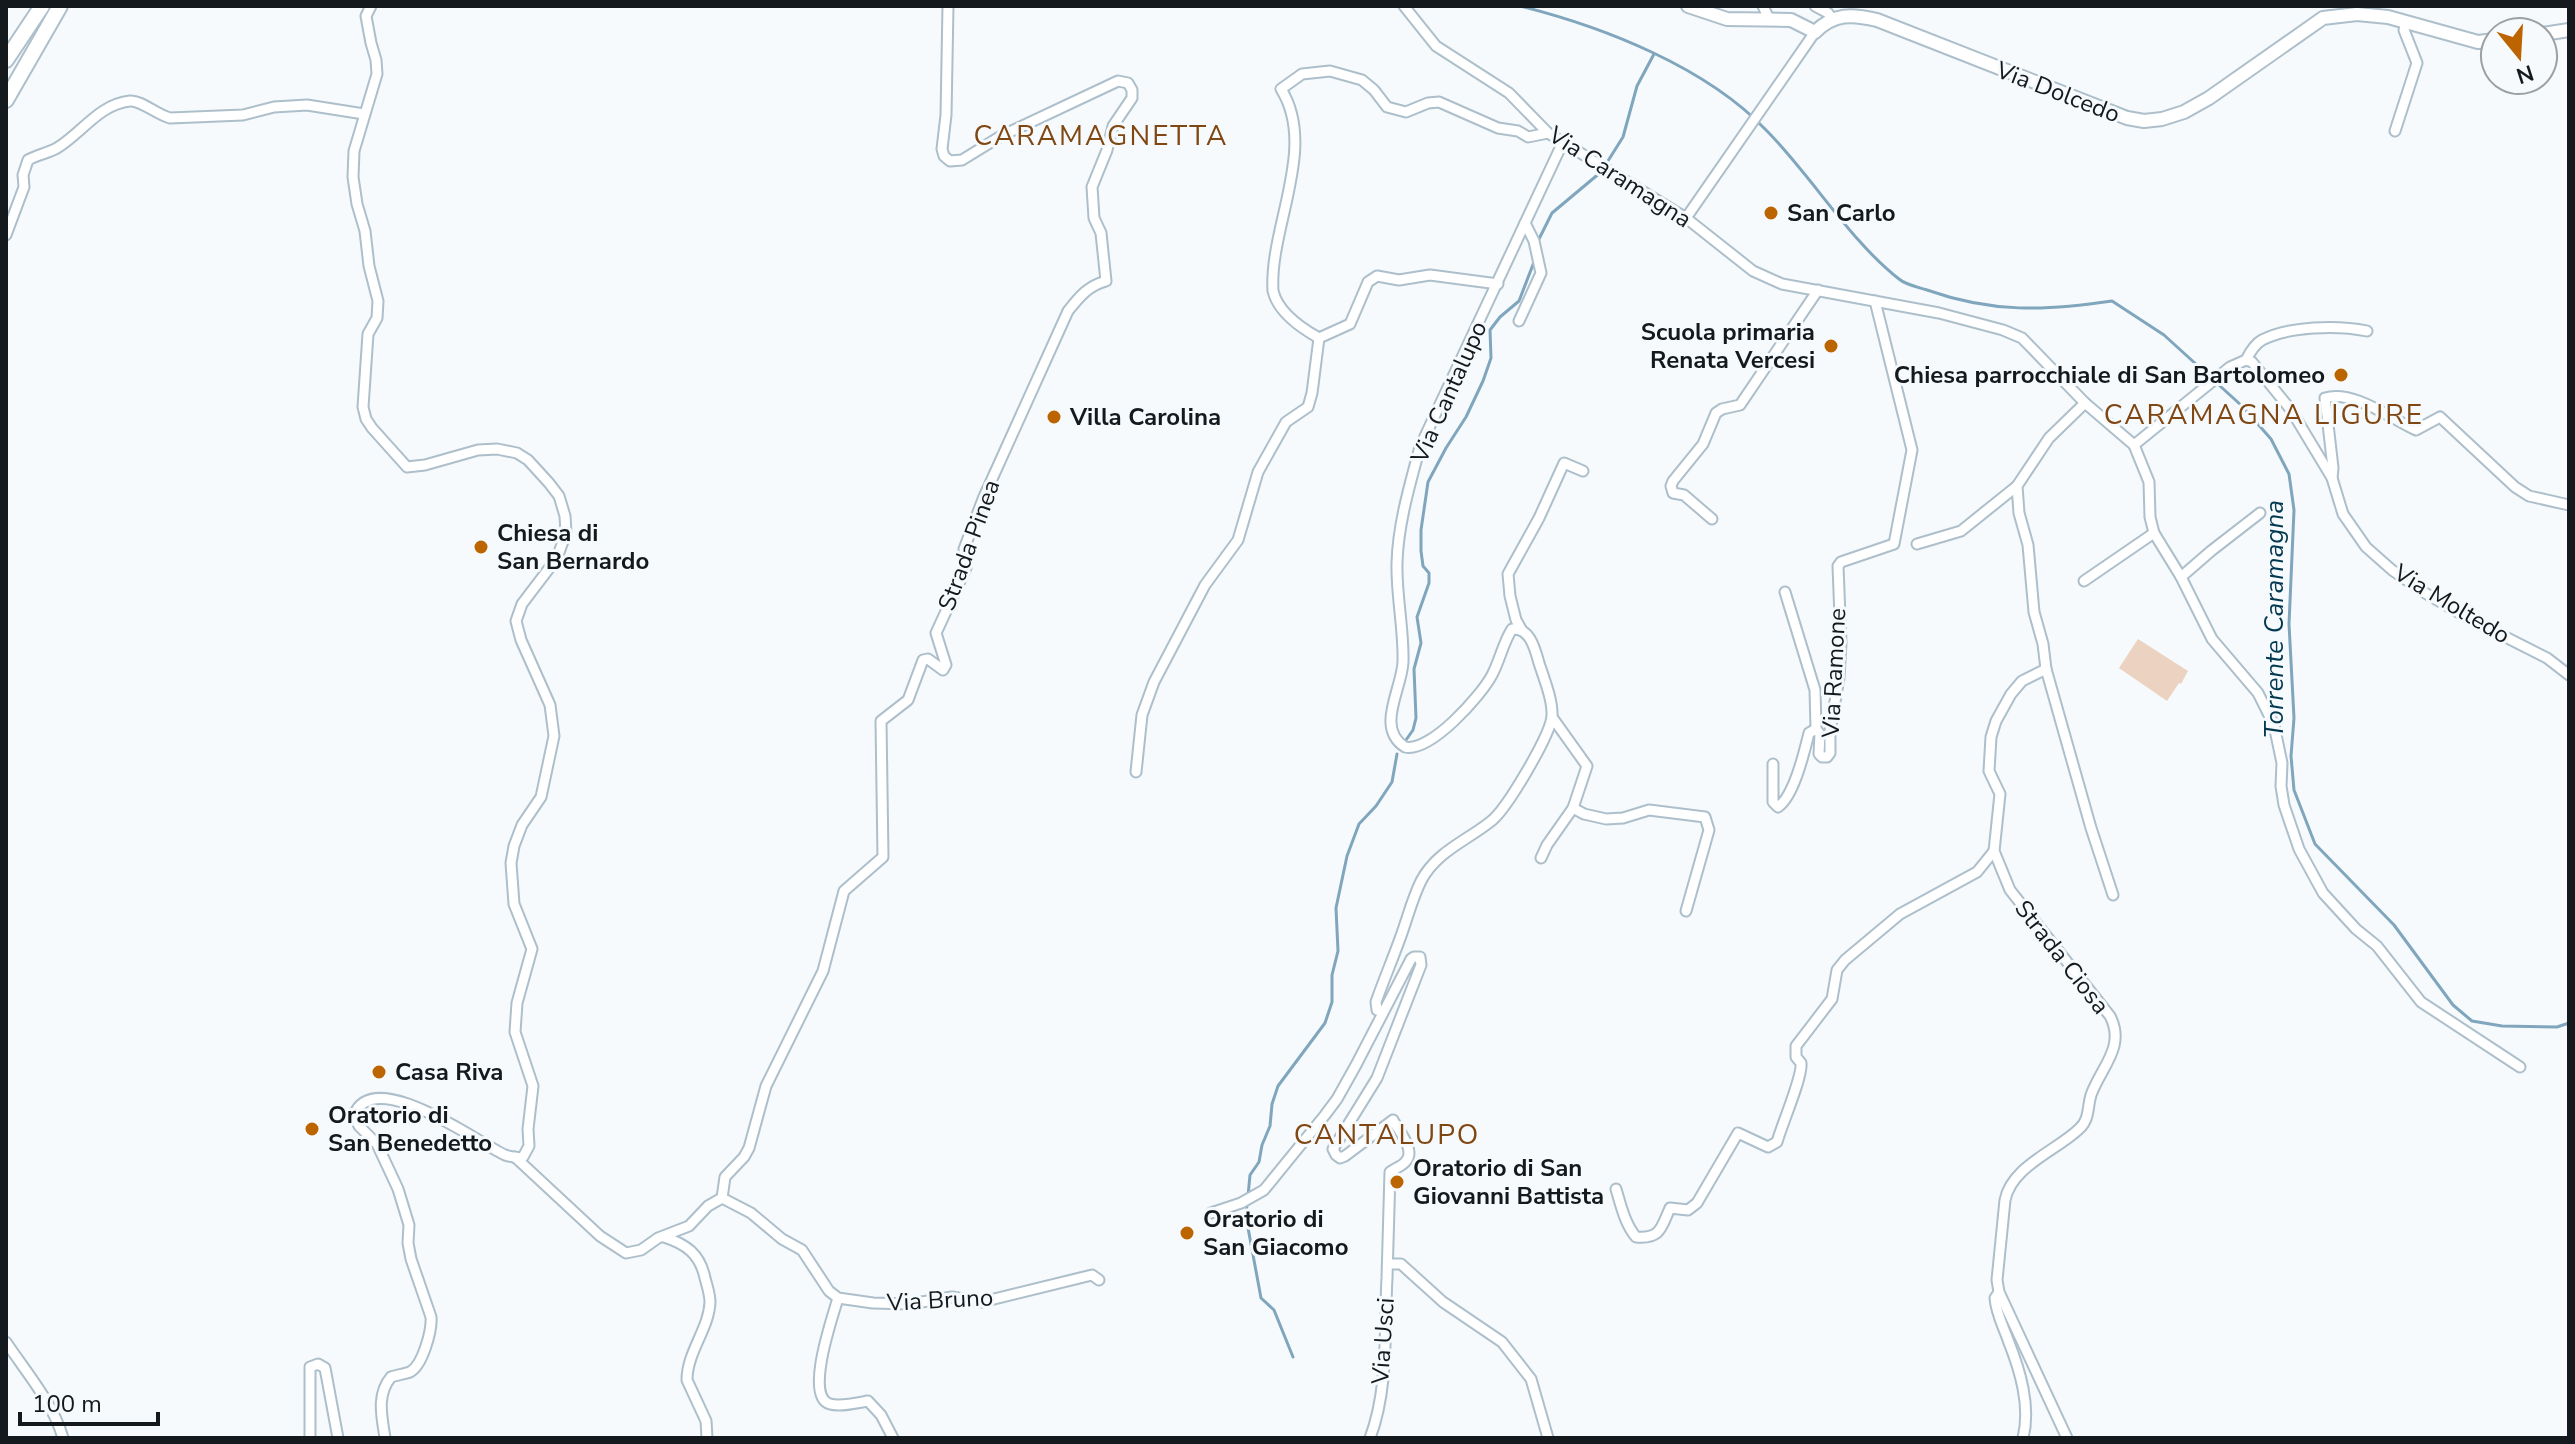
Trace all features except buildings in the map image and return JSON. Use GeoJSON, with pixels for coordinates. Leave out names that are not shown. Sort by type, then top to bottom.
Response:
{"type":"FeatureCollection","features":[{"type":"Feature","properties":{"kind":"highway"},"geometry":{"type":"LineString","coordinates":[[6,60],[42,6]]}},
{"type":"Feature","properties":{"kind":"highway"},"geometry":{"type":"LineString","coordinates":[[6,100],[60,6]]}},
{"type":"Feature","properties":{"kind":"main road"},"geometry":{"type":"LineString","coordinates":[[1688,6],[1727,19],[1791,20],[1815,32],[1832,19]]}},
{"type":"Feature","properties":{"kind":"main road","name":"Via Dolcedo"},"geometry":{"type":"LineString","coordinates":[[1832,19],[1858,16],[1877,20],[2026,81],[2127,118],[2144,121],[2184,112],[2209,98],[2323,18],[2357,14],[2388,17],[2479,42]]}},
{"type":"Feature","properties":{"kind":"street"},"geometry":{"type":"LineString","coordinates":[[371,6],[366,16],[377,74],[354,151],[353,177],[378,301],[377,318],[368,334],[363,398],[366,419],[379,438],[407,467],[425,465],[463,453],[497,449],[517,453],[528,460],[559,496],[566,533],[557,558],[522,604],[516,621],[524,648],[550,705],[554,736],[541,797],[522,825],[511,863],[514,904],[532,949],[517,1003],[515,1023],[515,1032],[533,1086],[529,1146],[523,1157],[505,1155],[435,1114],[404,1102],[371,1101],[355,1111],[355,1120],[377,1144],[398,1189],[409,1225],[411,1259],[432,1325],[416,1367],[408,1373],[391,1377],[385,1384],[381,1399],[385,1438]]}},
{"type":"Feature","properties":{"kind":"street","name":"Strada Pinea"},"geometry":{"type":"LineString","coordinates":[[722,1198],[725,1177],[749,1148],[766,1086],[823,971],[844,891],[883,857],[881,721],[908,700],[923,660],[928,659],[943,670],[946,665],[936,633],[966,568],[964,549],[983,499],[1068,311],[1092,285],[1106,281],[1101,233],[1094,218],[1092,187],[1113,126],[1132,98],[1128,83],[1118,81],[1001,136],[962,160],[950,161],[942,149],[946,115],[948,6]]}},
{"type":"Feature","properties":{"kind":"street","name":"Via Caramagna"},"geometry":{"type":"LineString","coordinates":[[1404,6],[1436,46],[1509,93],[1548,133],[1686,218],[1753,271],[1782,284],[1939,313],[2022,338],[2085,403],[2134,445]]}},
{"type":"Feature","properties":{"kind":"street"},"geometry":{"type":"LineString","coordinates":[[1763,6],[1769,19]]}},
{"type":"Feature","properties":{"kind":"street"},"geometry":{"type":"LineString","coordinates":[[1815,6],[1832,19]]}},
{"type":"Feature","properties":{"kind":"street"},"geometry":{"type":"LineString","coordinates":[[2395,131],[2417,63],[2404,30],[2406,22]]}},
{"type":"Feature","properties":{"kind":"street"},"geometry":{"type":"LineString","coordinates":[[1686,218],[1815,32]]}},
{"type":"Feature","properties":{"kind":"street"},"geometry":{"type":"LineString","coordinates":[[1319,338],[1283,310],[1273,291],[1295,152],[1291,112],[1281,89],[1302,74],[1330,71],[1362,80],[1389,108],[1406,112],[1439,102],[1498,128],[1518,131],[1526,137],[1548,133]]}},
{"type":"Feature","properties":{"kind":"street"},"geometry":{"type":"LineString","coordinates":[[6,235],[24,187],[23,175],[28,160],[54,149],[112,106],[132,100],[159,116],[170,118],[243,115],[274,107],[307,105],[364,114]]}},
{"type":"Feature","properties":{"kind":"street","name":"Via Cantalupo"},"geometry":{"type":"LineString","coordinates":[[1521,629],[1512,629],[1484,688],[1450,723],[1420,747],[1412,749],[1398,743],[1392,735],[1390,724],[1403,665],[1397,563],[1411,479],[1420,447],[1563,142]]}},
{"type":"Feature","properties":{"kind":"street","name":"Via Cantalupo"},"geometry":{"type":"LineString","coordinates":[[1519,321],[1541,273],[1534,241],[1525,223]]}},
{"type":"Feature","properties":{"kind":"street"},"geometry":{"type":"LineString","coordinates":[[1319,338],[1350,324],[1368,282],[1374,276],[1383,275],[1399,280],[1430,275],[1498,284]]}},
{"type":"Feature","properties":{"kind":"street"},"geometry":{"type":"LineString","coordinates":[[1712,519],[1684,495],[1673,493],[1673,481],[1703,444],[1716,413],[1740,405],[1753,389],[1818,290]]}},
{"type":"Feature","properties":{"kind":"street","name":"Via Ramone"},"geometry":{"type":"LineString","coordinates":[[1785,592],[1815,690],[1819,754],[1827,757],[1839,678],[1838,566],[1841,562],[1894,544],[1912,450],[1875,301]]}},
{"type":"Feature","properties":{"kind":"street"},"geometry":{"type":"LineString","coordinates":[[2367,331],[2344,326],[2317,328],[2261,341],[2246,360],[2230,367],[2134,445],[2149,482],[2150,517],[2154,533],[2181,577],[2212,639],[2265,704],[2274,725],[2279,747],[2281,786],[2289,822],[2299,849],[2323,893],[2383,953],[2421,1002],[2520,1067]]}},
{"type":"Feature","properties":{"kind":"street"},"geometry":{"type":"LineString","coordinates":[[1136,772],[1142,715],[1154,682],[1205,585],[1238,540],[1258,472],[1279,434],[1286,422],[1308,407],[1319,338]]}},
{"type":"Feature","properties":{"kind":"street","name":"Via Moltedo"},"geometry":{"type":"LineString","coordinates":[[2246,360],[2252,362],[2291,410],[2332,478],[2343,514],[2366,547],[2425,593],[2547,658],[2569,675]]}},
{"type":"Feature","properties":{"kind":"street"},"geometry":{"type":"LineString","coordinates":[[2332,478],[2325,398],[2335,395],[2352,398],[2416,430],[2440,417],[2515,487],[2529,496],[2569,505]]}},
{"type":"Feature","properties":{"kind":"street"},"geometry":{"type":"LineString","coordinates":[[1917,544],[1961,531],[2017,486],[2049,438],[2085,403]]}},
{"type":"Feature","properties":{"kind":"street"},"geometry":{"type":"LineString","coordinates":[[1541,858],[1573,808],[1587,766],[1552,717],[1536,650],[1521,629],[1513,608],[1508,574],[1539,518],[1564,463],[1583,471]]}},
{"type":"Feature","properties":{"kind":"street"},"geometry":{"type":"LineString","coordinates":[[2017,486],[2019,513],[2028,545],[2034,612],[2046,669],[2113,895]]}},
{"type":"Feature","properties":{"kind":"street"},"geometry":{"type":"LineString","coordinates":[[2181,577],[2260,513]]}},
{"type":"Feature","properties":{"kind":"street"},"geometry":{"type":"LineString","coordinates":[[2084,581],[2154,533]]}},
{"type":"Feature","properties":{"kind":"street","name":"Strada Ciosa"},"geometry":{"type":"LineString","coordinates":[[2046,669],[2022,681],[2011,694],[1991,737],[1989,771],[2000,794],[1994,851],[2010,890],[2106,1010],[2116,1035],[2113,1054],[2090,1098],[2086,1121],[2078,1131],[2018,1176],[2008,1190],[1997,1280],[1999,1292],[2067,1438]]}},
{"type":"Feature","properties":{"kind":"street"},"geometry":{"type":"LineString","coordinates":[[1211,1213],[1252,1198],[1273,1179],[1337,1099],[1382,1011],[1377,1010],[1376,1002],[1421,880],[1449,847],[1479,831],[1505,808],[1552,717]]}},
{"type":"Feature","properties":{"kind":"street","name":"Via Ramone"},"geometry":{"type":"LineString","coordinates":[[1773,764],[1773,802],[1778,807],[1798,772],[1809,733],[1816,729]]}},
{"type":"Feature","properties":{"kind":"street"},"geometry":{"type":"LineString","coordinates":[[1573,808],[1606,819],[1623,818],[1649,810],[1705,817],[1709,830],[1686,911]]}},
{"type":"Feature","properties":{"kind":"street"},"geometry":{"type":"LineString","coordinates":[[1616,1189],[1633,1234],[1636,1237],[1655,1236],[1660,1232],[1670,1208],[1688,1210],[1697,1203],[1738,1133],[1768,1147],[1777,1142],[1802,1071],[1796,1057],[1796,1046],[1832,999],[1837,970],[1900,914],[1977,872],[1994,851]]}},
{"type":"Feature","properties":{"kind":"street","name":"Via Usci"},"geometry":{"type":"LineString","coordinates":[[1370,1438],[1377,1418],[1387,1312],[1390,1172],[1406,1162],[1410,1154],[1393,1120],[1345,1156],[1340,1158],[1333,1149],[1377,1078],[1421,965],[1420,957],[1411,959],[1382,1011]]}},
{"type":"Feature","properties":{"kind":"street"},"geometry":{"type":"LineString","coordinates":[[515,1157],[612,1246],[626,1253],[641,1250],[658,1238],[689,1226],[708,1206],[722,1198],[751,1213],[782,1239],[802,1250],[829,1291],[838,1298],[819,1371],[821,1394],[831,1405],[868,1401],[881,1415],[893,1438]]}},
{"type":"Feature","properties":{"kind":"street"},"geometry":{"type":"LineString","coordinates":[[664,1237],[683,1245],[699,1258],[709,1291],[707,1317],[687,1373],[687,1380],[706,1421],[707,1438]]}},
{"type":"Feature","properties":{"kind":"street"},"geometry":{"type":"LineString","coordinates":[[1388,1264],[1401,1264],[1443,1302],[1502,1342],[1531,1379],[1548,1438]]}},
{"type":"Feature","properties":{"kind":"street","name":"Via Bruno"},"geometry":{"type":"LineString","coordinates":[[838,1298],[910,1304],[952,1297],[982,1302],[1092,1275],[1099,1280]]}},
{"type":"Feature","properties":{"kind":"street"},"geometry":{"type":"LineString","coordinates":[[1999,1292],[1995,1298],[1996,1310],[2019,1367],[2026,1411],[2023,1438]]}},
{"type":"Feature","properties":{"kind":"street"},"geometry":{"type":"LineString","coordinates":[[6,1342],[35,1383],[60,1426],[63,1438]]}},
{"type":"Feature","properties":{"kind":"street"},"geometry":{"type":"LineString","coordinates":[[310,1438],[310,1367],[318,1364],[325,1368],[338,1438]]}},
{"type":"Feature","properties":{"kind":"shaded area"},"geometry":{"type":"Polygon","coordinates":[[[2138,639],[2188,671],[2167,701],[2119,668],[2138,639]]]}},
{"type":"Feature","properties":{"kind":"waterway","name":"Torrente Caramagna"},"geometry":{"type":"LineString","coordinates":[[1520,6],[1585,25],[1652,52],[1714,87],[1742,107],[1783,148],[1863,246],[1902,281],[1951,297],[1996,306],[2041,308],[2112,301],[2164,335],[2242,406],[2271,439],[2289,474],[2294,510],[2289,624],[2294,718],[2291,756],[2294,790],[2315,844],[2394,925],[2453,1005],[2472,1021],[2502,1026],[2557,1027],[2569,1023]]}},
{"type":"Feature","properties":{"kind":"waterway"},"geometry":{"type":"LineString","coordinates":[[1537,243],[1552,213],[1601,172],[1623,137],[1637,86],[1654,54]]}},
{"type":"Feature","properties":{"kind":"waterway"},"geometry":{"type":"LineString","coordinates":[[1406,740],[1416,718],[1414,669],[1421,643],[1417,617],[1429,583],[1429,573],[1423,566],[1421,551],[1428,482],[1483,381],[1491,358],[1490,330],[1519,301],[1534,262]]}},
{"type":"Feature","properties":{"kind":"waterway"},"geometry":{"type":"LineString","coordinates":[[1248,1196],[1250,1175],[1259,1162],[1278,1086],[1325,1023],[1332,1002],[1332,975],[1338,951],[1336,908],[1347,856],[1359,824],[1392,782],[1397,754]]}},
{"type":"Feature","properties":{"kind":"waterway"},"geometry":{"type":"LineString","coordinates":[[1247,1204],[1246,1217],[1261,1298],[1274,1310],[1293,1357]]}},
{"type":"Feature","properties":{"kind":"place","name":"San Carlo"},"geometry":{"type":"Point","coordinates":[1771,213]}},
{"type":"Feature","properties":{"kind":"place","name":"Scuola primaria Renata Vercesi"},"geometry":{"type":"Point","coordinates":[1831,346]}},
{"type":"Feature","properties":{"kind":"place","name":"Chiesa parrocchiale di San Bartolomeo"},"geometry":{"type":"Point","coordinates":[2341,375]}},
{"type":"Feature","properties":{"kind":"place","name":"Villa Carolina"},"geometry":{"type":"Point","coordinates":[1054,417]}},
{"type":"Feature","properties":{"kind":"place","name":"Chiesa di San Bernardo"},"geometry":{"type":"Point","coordinates":[481,547]}},
{"type":"Feature","properties":{"kind":"place","name":"Casa Riva"},"geometry":{"type":"Point","coordinates":[379,1072]}},
{"type":"Feature","properties":{"kind":"place","name":"Oratorio di San Benedetto"},"geometry":{"type":"Point","coordinates":[312,1129]}},
{"type":"Feature","properties":{"kind":"place","name":"Oratorio di San Giovanni Battista"},"geometry":{"type":"Point","coordinates":[1397,1182]}},
{"type":"Feature","properties":{"kind":"place","name":"Oratorio di San Giacomo"},"geometry":{"type":"Point","coordinates":[1187,1233]}},
{"type":"Feature","properties":{"kind":"district","name":"CARAMAGNETTA"},"geometry":{"type":"Point","coordinates":[1101,135]}},
{"type":"Feature","properties":{"kind":"district","name":"CARAMAGNA LIGURE"},"geometry":{"type":"Point","coordinates":[2264,414]}},
{"type":"Feature","properties":{"kind":"district","name":"CANTALUPO"},"geometry":{"type":"Point","coordinates":[1387,1134]}}]}
